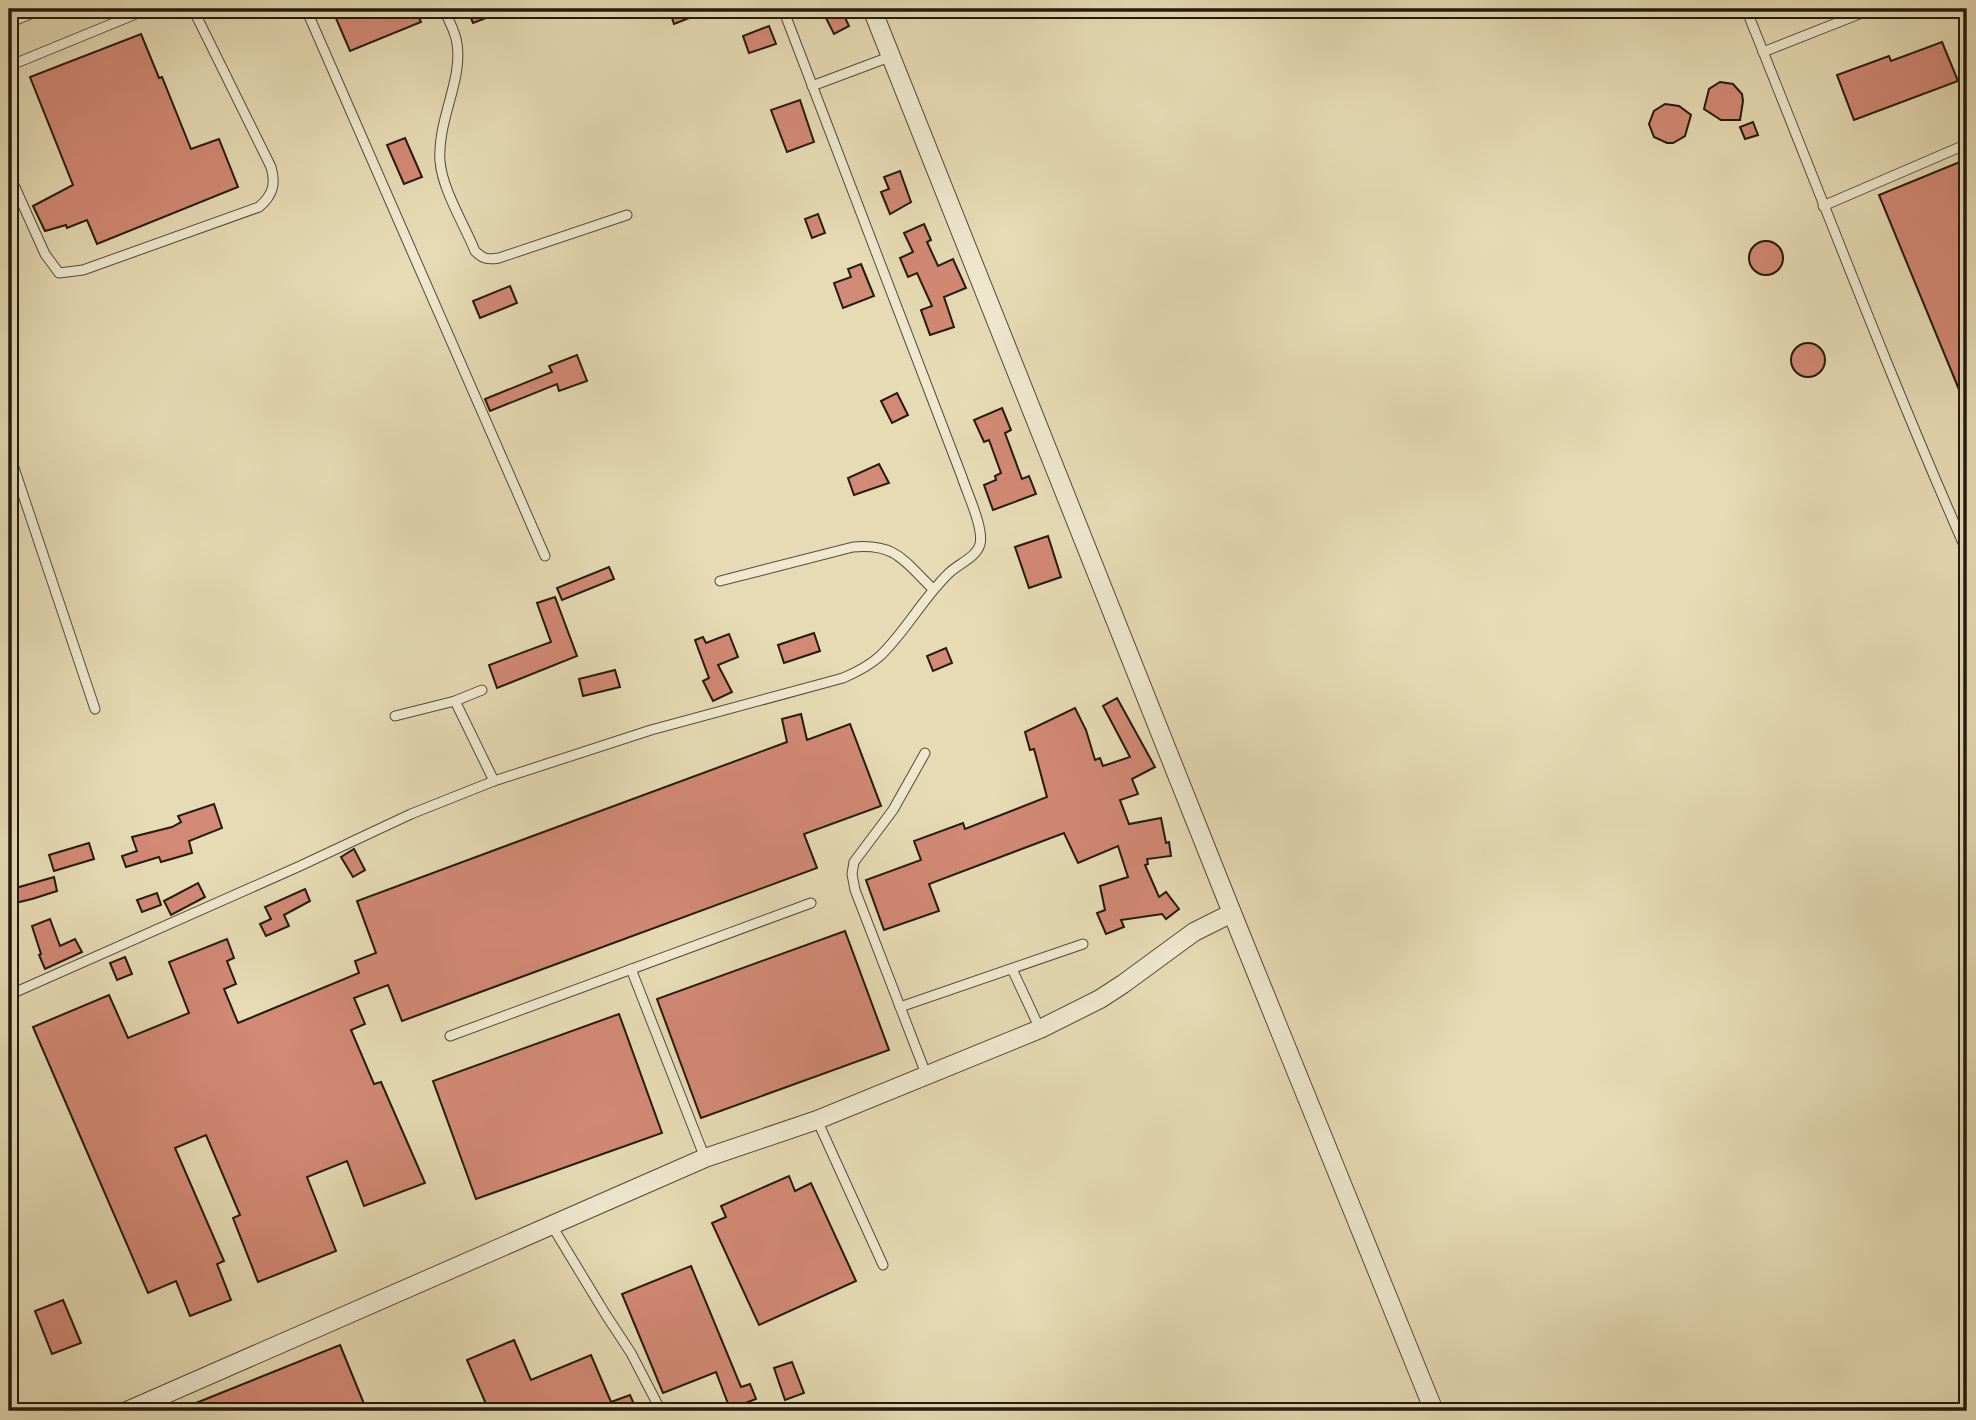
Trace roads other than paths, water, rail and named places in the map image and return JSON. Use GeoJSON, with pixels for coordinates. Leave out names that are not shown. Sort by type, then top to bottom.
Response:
{"type":"FeatureCollection","features":[{"type":"Feature","properties":{"kind":"street"},"geometry":{"type":"LineString","coordinates":[[872,9],[1434,1411]]}},
{"type":"Feature","properties":{"kind":"street"},"geometry":{"type":"LineString","coordinates":[[127,1411],[164,1404],[705,1158],[817,1121],[1040,1028],[1100,999],[1194,932],[1233,913]]}},
{"type":"Feature","properties":{"kind":"lane"},"geometry":{"type":"LineString","coordinates":[[9,23],[42,9]]}},
{"type":"Feature","properties":{"kind":"lane"},"geometry":{"type":"LineString","coordinates":[[9,66],[148,9]]}},
{"type":"Feature","properties":{"kind":"lane"},"geometry":{"type":"LineString","coordinates":[[9,174],[45,254],[59,273],[83,270],[259,207],[267,201],[275,181],[271,167],[193,9]]}},
{"type":"Feature","properties":{"kind":"lane"},"geometry":{"type":"LineString","coordinates":[[306,9],[545,556]]}},
{"type":"Feature","properties":{"kind":"lane"},"geometry":{"type":"LineString","coordinates":[[444,9],[457,42],[458,57],[444,115],[440,162],[444,179],[475,251],[490,260],[499,258],[627,215]]}},
{"type":"Feature","properties":{"kind":"lane"},"geometry":{"type":"LineString","coordinates":[[9,995],[411,814],[494,781],[651,730],[843,678],[864,669],[879,657],[933,589],[978,549],[981,537],[979,527],[783,9]]}},
{"type":"Feature","properties":{"kind":"lane"},"geometry":{"type":"LineString","coordinates":[[1746,9],[1823,206],[1967,552]]}},
{"type":"Feature","properties":{"kind":"lane"},"geometry":{"type":"LineString","coordinates":[[1763,52],[1872,9]]}},
{"type":"Feature","properties":{"kind":"lane"},"geometry":{"type":"LineString","coordinates":[[813,86],[892,57]]}},
{"type":"Feature","properties":{"kind":"lane"},"geometry":{"type":"LineString","coordinates":[[1823,206],[1967,144]]}},
{"type":"Feature","properties":{"kind":"lane"},"geometry":{"type":"LineString","coordinates":[[9,453],[95,709]]}},
{"type":"Feature","properties":{"kind":"lane"},"geometry":{"type":"LineString","coordinates":[[720,581],[853,547],[871,545],[894,551],[933,589]]}},
{"type":"Feature","properties":{"kind":"lane"},"geometry":{"type":"LineString","coordinates":[[395,716],[455,701],[482,690]]}},
{"type":"Feature","properties":{"kind":"lane"},"geometry":{"type":"LineString","coordinates":[[455,701],[494,781]]}},
{"type":"Feature","properties":{"kind":"lane"},"geometry":{"type":"LineString","coordinates":[[925,753],[893,810],[861,850],[854,862],[852,874],[855,890],[926,1074]]}},
{"type":"Feature","properties":{"kind":"lane"},"geometry":{"type":"LineString","coordinates":[[450,1036],[811,903]]}},
{"type":"Feature","properties":{"kind":"lane"},"geometry":{"type":"LineString","coordinates":[[900,1007],[1083,944]]}},
{"type":"Feature","properties":{"kind":"lane"},"geometry":{"type":"LineString","coordinates":[[1012,969],[1040,1028]]}},
{"type":"Feature","properties":{"kind":"lane"},"geometry":{"type":"LineString","coordinates":[[631,970],[705,1158]]}},
{"type":"Feature","properties":{"kind":"lane"},"geometry":{"type":"LineString","coordinates":[[817,1121],[883,1265]]}},
{"type":"Feature","properties":{"kind":"lane"},"geometry":{"type":"LineString","coordinates":[[552,1226],[631,1353],[661,1411]]}}]}
